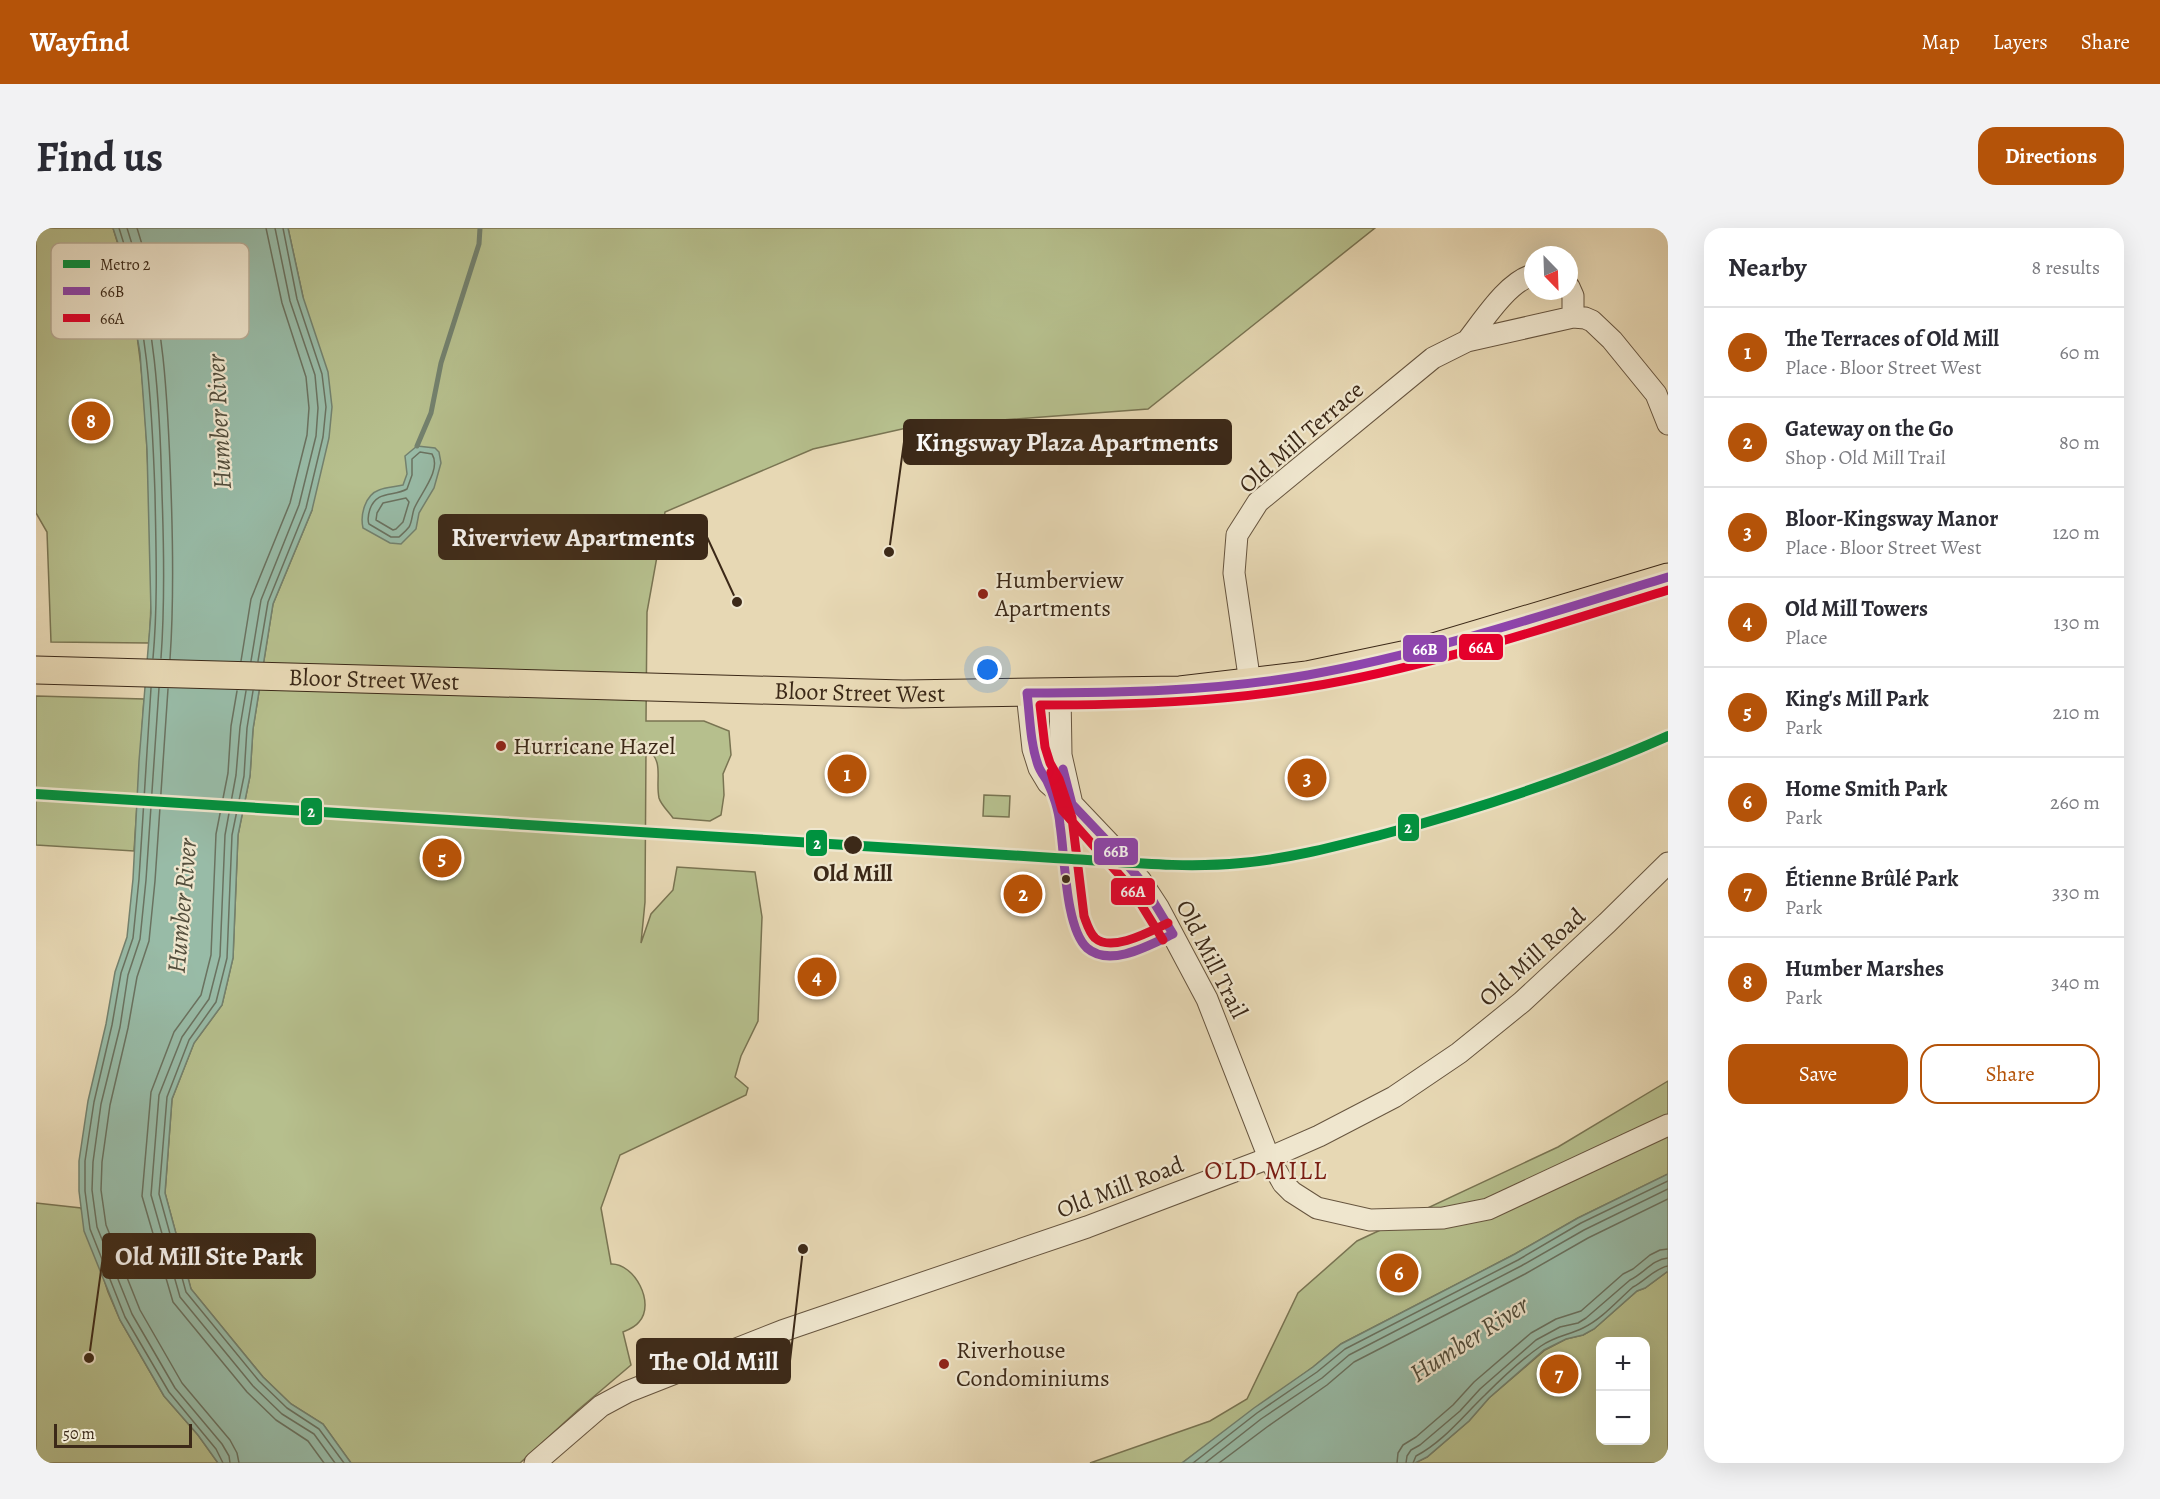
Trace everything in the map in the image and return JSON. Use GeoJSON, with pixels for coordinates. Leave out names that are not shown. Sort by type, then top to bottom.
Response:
{"type":"FeatureCollection","features":[{"type":"Feature","properties":{"kind":"main road","name":"Bloor Street West"},"geometry":{"type":"LineString","coordinates":[[36,670],[903,694],[1180,690],[1307,675],[1417,652],[1668,577]]}},
{"type":"Feature","properties":{"kind":"street","name":"Old Mill Terrace"},"geometry":{"type":"LineString","coordinates":[[1467,341],[1504,295],[1524,278]]}},
{"type":"Feature","properties":{"kind":"street"},"geometry":{"type":"LineString","coordinates":[[1573,300],[1573,317],[1593,321],[1612,339],[1656,394],[1668,424]]}},
{"type":"Feature","properties":{"kind":"street","name":"Old Mill Terrace"},"geometry":{"type":"LineString","coordinates":[[1250,683],[1234,573],[1238,535],[1258,502],[1432,358],[1467,341],[1573,317]]}},
{"type":"Feature","properties":{"kind":"street","name":"Old Mill Trail"},"geometry":{"type":"LineString","coordinates":[[1027,693],[1033,749],[1039,768],[1048,783],[1072,804],[1110,844],[1141,882],[1173,934],[1207,999],[1269,1158],[1283,1183],[1292,1192],[1317,1208],[1370,1220],[1443,1218],[1488,1209],[1668,1125]]}},
{"type":"Feature","properties":{"kind":"street"},"geometry":{"type":"LineString","coordinates":[[1060,693],[1061,755],[1072,804]]}},
{"type":"Feature","properties":{"kind":"street","name":"Old Mill Road"},"geometry":{"type":"LineString","coordinates":[[535,1463],[601,1406],[627,1392],[770,1335],[1044,1243],[1269,1158],[1319,1136],[1394,1096],[1459,1053],[1522,1002],[1668,863]]}},
{"type":"Feature","properties":{"kind":"shaded area"},"geometry":{"type":"Polygon","coordinates":[[[36,228],[113,228],[117,243],[51,243],[51,339],[137,339],[144,396],[149,498],[151,607],[149,643],[51,642],[47,532],[36,513],[36,228]]]}},
{"type":"Feature","properties":{"kind":"shaded area"},"geometry":{"type":"Polygon","coordinates":[[[288,228],[1375,228],[1148,409],[911,427],[813,449],[665,512],[647,612],[646,721],[704,721],[729,731],[731,755],[723,774],[724,795],[721,815],[710,821],[673,818],[660,801],[657,765],[652,753],[646,748],[645,902],[641,943],[651,914],[673,890],[677,867],[755,872],[762,917],[758,1021],[741,1056],[735,1077],[748,1088],[746,1095],[620,1155],[601,1208],[611,1264],[620,1265],[627,1270],[640,1285],[644,1295],[644,1314],[638,1323],[623,1332],[631,1365],[520,1463],[351,1463],[323,1424],[291,1404],[263,1377],[191,1289],[165,1193],[172,1099],[194,1043],[222,1005],[233,958],[238,835],[250,776],[253,729],[273,604],[312,510],[303,297],[288,228]]]}},
{"type":"Feature","properties":{"kind":"shaded area"},"geometry":{"type":"Polygon","coordinates":[[[36,696],[144,699],[134,851],[36,845],[36,696]]]}},
{"type":"Feature","properties":{"kind":"shaded area"},"geometry":{"type":"Polygon","coordinates":[[[984,795],[1010,796],[1009,817],[983,816],[984,795]]]}},
{"type":"Feature","properties":{"kind":"shaded area"},"geometry":{"type":"Polygon","coordinates":[[[1668,1081],[1668,1174],[1578,1218],[1515,1254],[1341,1344],[1182,1463],[1090,1463],[1210,1421],[1247,1399],[1298,1293],[1357,1241],[1558,1147],[1668,1081]]]}},
{"type":"Feature","properties":{"kind":"shaded area"},"geometry":{"type":"Polygon","coordinates":[[[36,1203],[81,1208],[108,1292],[120,1320],[164,1396],[198,1435],[218,1463],[36,1463],[36,1203]]]}},
{"type":"Feature","properties":{"kind":"shaded area"},"geometry":{"type":"Polygon","coordinates":[[[1668,1271],[1668,1463],[1415,1463],[1427,1457],[1469,1421],[1489,1398],[1545,1350],[1566,1339],[1583,1335],[1594,1329],[1637,1291],[1645,1288],[1668,1271]]]}},
{"type":"Feature","properties":{"kind":"water","name":"Humber River"},"geometry":{"type":"Polygon","coordinates":[[[113,228],[288,228],[303,297],[328,372],[332,407],[329,438],[312,510],[273,604],[253,729],[250,776],[238,835],[233,958],[222,1005],[194,1043],[172,1099],[165,1193],[191,1289],[263,1377],[291,1404],[323,1424],[351,1463],[218,1463],[198,1435],[164,1396],[120,1320],[84,1231],[79,1191],[79,1161],[88,1101],[106,1024],[115,972],[127,937],[151,613],[147,449],[138,339],[249,339],[249,243],[118,243],[113,228]]]}},
{"type":"Feature","properties":{"kind":"water"},"geometry":{"type":"Polygon","coordinates":[[[417,446],[435,448],[439,452],[441,463],[434,488],[419,513],[416,529],[401,544],[390,543],[363,528],[363,512],[367,501],[374,493],[385,488],[403,485],[407,474],[405,456],[417,446]]]}},
{"type":"Feature","properties":{"kind":"water","name":"Humber River"},"geometry":{"type":"Polygon","coordinates":[[[1668,1174],[1668,1271],[1645,1288],[1637,1291],[1594,1329],[1544,1350],[1427,1457],[1415,1463],[1182,1463],[1341,1344],[1515,1254],[1578,1218],[1668,1174]]]}},
{"type":"Feature","properties":{"kind":"waterway"},"geometry":{"type":"LineString","coordinates":[[417,446],[431,413],[441,363],[479,244],[480,228]]}},
{"type":"Feature","properties":{"kind":"metro line","name":"2"},"geometry":{"type":"LineString","coordinates":[[36,794],[1171,865],[1218,865],[1295,855],[1420,824],[1563,778],[1668,736]]}},
{"type":"Feature","properties":{"kind":"transit line","name":"66B"},"geometry":{"type":"LineString","coordinates":[[1173,934],[1130,953],[1107,956],[1096,954],[1087,948],[1080,938],[1070,908],[1058,814],[1051,791],[1035,756],[1027,693],[1168,690],[1238,685],[1308,675],[1445,644],[1668,577]]}},
{"type":"Feature","properties":{"kind":"transit line","name":"66A"},"geometry":{"type":"LineString","coordinates":[[1168,923],[1132,939],[1111,943],[1095,938],[1088,928],[1084,916],[1072,818],[1045,747],[1040,705],[1174,702],[1275,692],[1354,679],[1445,657],[1668,590]]}},
{"type":"Feature","properties":{"kind":"transit line","name":"66B"},"geometry":{"type":"LineString","coordinates":[[1063,769],[1072,804],[1141,881],[1173,934]]}},
{"type":"Feature","properties":{"kind":"transit line","name":"66A"},"geometry":{"type":"LineString","coordinates":[[1051,772],[1062,810],[1131,888],[1163,940]]}},
{"type":"Feature","properties":{"kind":"place","name":"Humber Marshes"},"geometry":{"type":"Point","coordinates":[91,421]}},
{"type":"Feature","properties":{"kind":"place","name":"Kingsway Plaza Apartments"},"geometry":{"type":"Point","coordinates":[889,552]}},
{"type":"Feature","properties":{"kind":"place","name":"Humberview Apartments"},"geometry":{"type":"Point","coordinates":[983,594]}},
{"type":"Feature","properties":{"kind":"place","name":"Riverview Apartments"},"geometry":{"type":"Point","coordinates":[737,602]}},
{"type":"Feature","properties":{"kind":"place","name":"Hurricane Hazel"},"geometry":{"type":"Point","coordinates":[501,746]}},
{"type":"Feature","properties":{"kind":"place","name":"The Terraces of Old Mill"},"geometry":{"type":"Point","coordinates":[847,774]}},
{"type":"Feature","properties":{"kind":"place","name":"Bloor-Kingsway Manor"},"geometry":{"type":"Point","coordinates":[1307,778]}},
{"type":"Feature","properties":{"kind":"place","name":"Old Mill"},"geometry":{"type":"Point","coordinates":[853,845]}},
{"type":"Feature","properties":{"kind":"place","name":"King's Mill Park"},"geometry":{"type":"Point","coordinates":[442,858]}},
{"type":"Feature","properties":{"kind":"place","name":"Gateway on the Go"},"geometry":{"type":"Point","coordinates":[1023,894]}},
{"type":"Feature","properties":{"kind":"place","name":"Old Mill Towers"},"geometry":{"type":"Point","coordinates":[817,977]}},
{"type":"Feature","properties":{"kind":"place","name":"The Old Mill"},"geometry":{"type":"Point","coordinates":[803,1249]}},
{"type":"Feature","properties":{"kind":"place","name":"Home Smith Park"},"geometry":{"type":"Point","coordinates":[1399,1273]}},
{"type":"Feature","properties":{"kind":"place","name":"Old Mill Site Park"},"geometry":{"type":"Point","coordinates":[89,1358]}},
{"type":"Feature","properties":{"kind":"place","name":"Riverhouse Condominiums"},"geometry":{"type":"Point","coordinates":[944,1364]}},
{"type":"Feature","properties":{"kind":"place","name":"Étienne Brûlé Park"},"geometry":{"type":"Point","coordinates":[1559,1374]}},
{"type":"Feature","properties":{"kind":"district","name":"OLD MILL"},"geometry":{"type":"Point","coordinates":[1266,1170]}}]}
